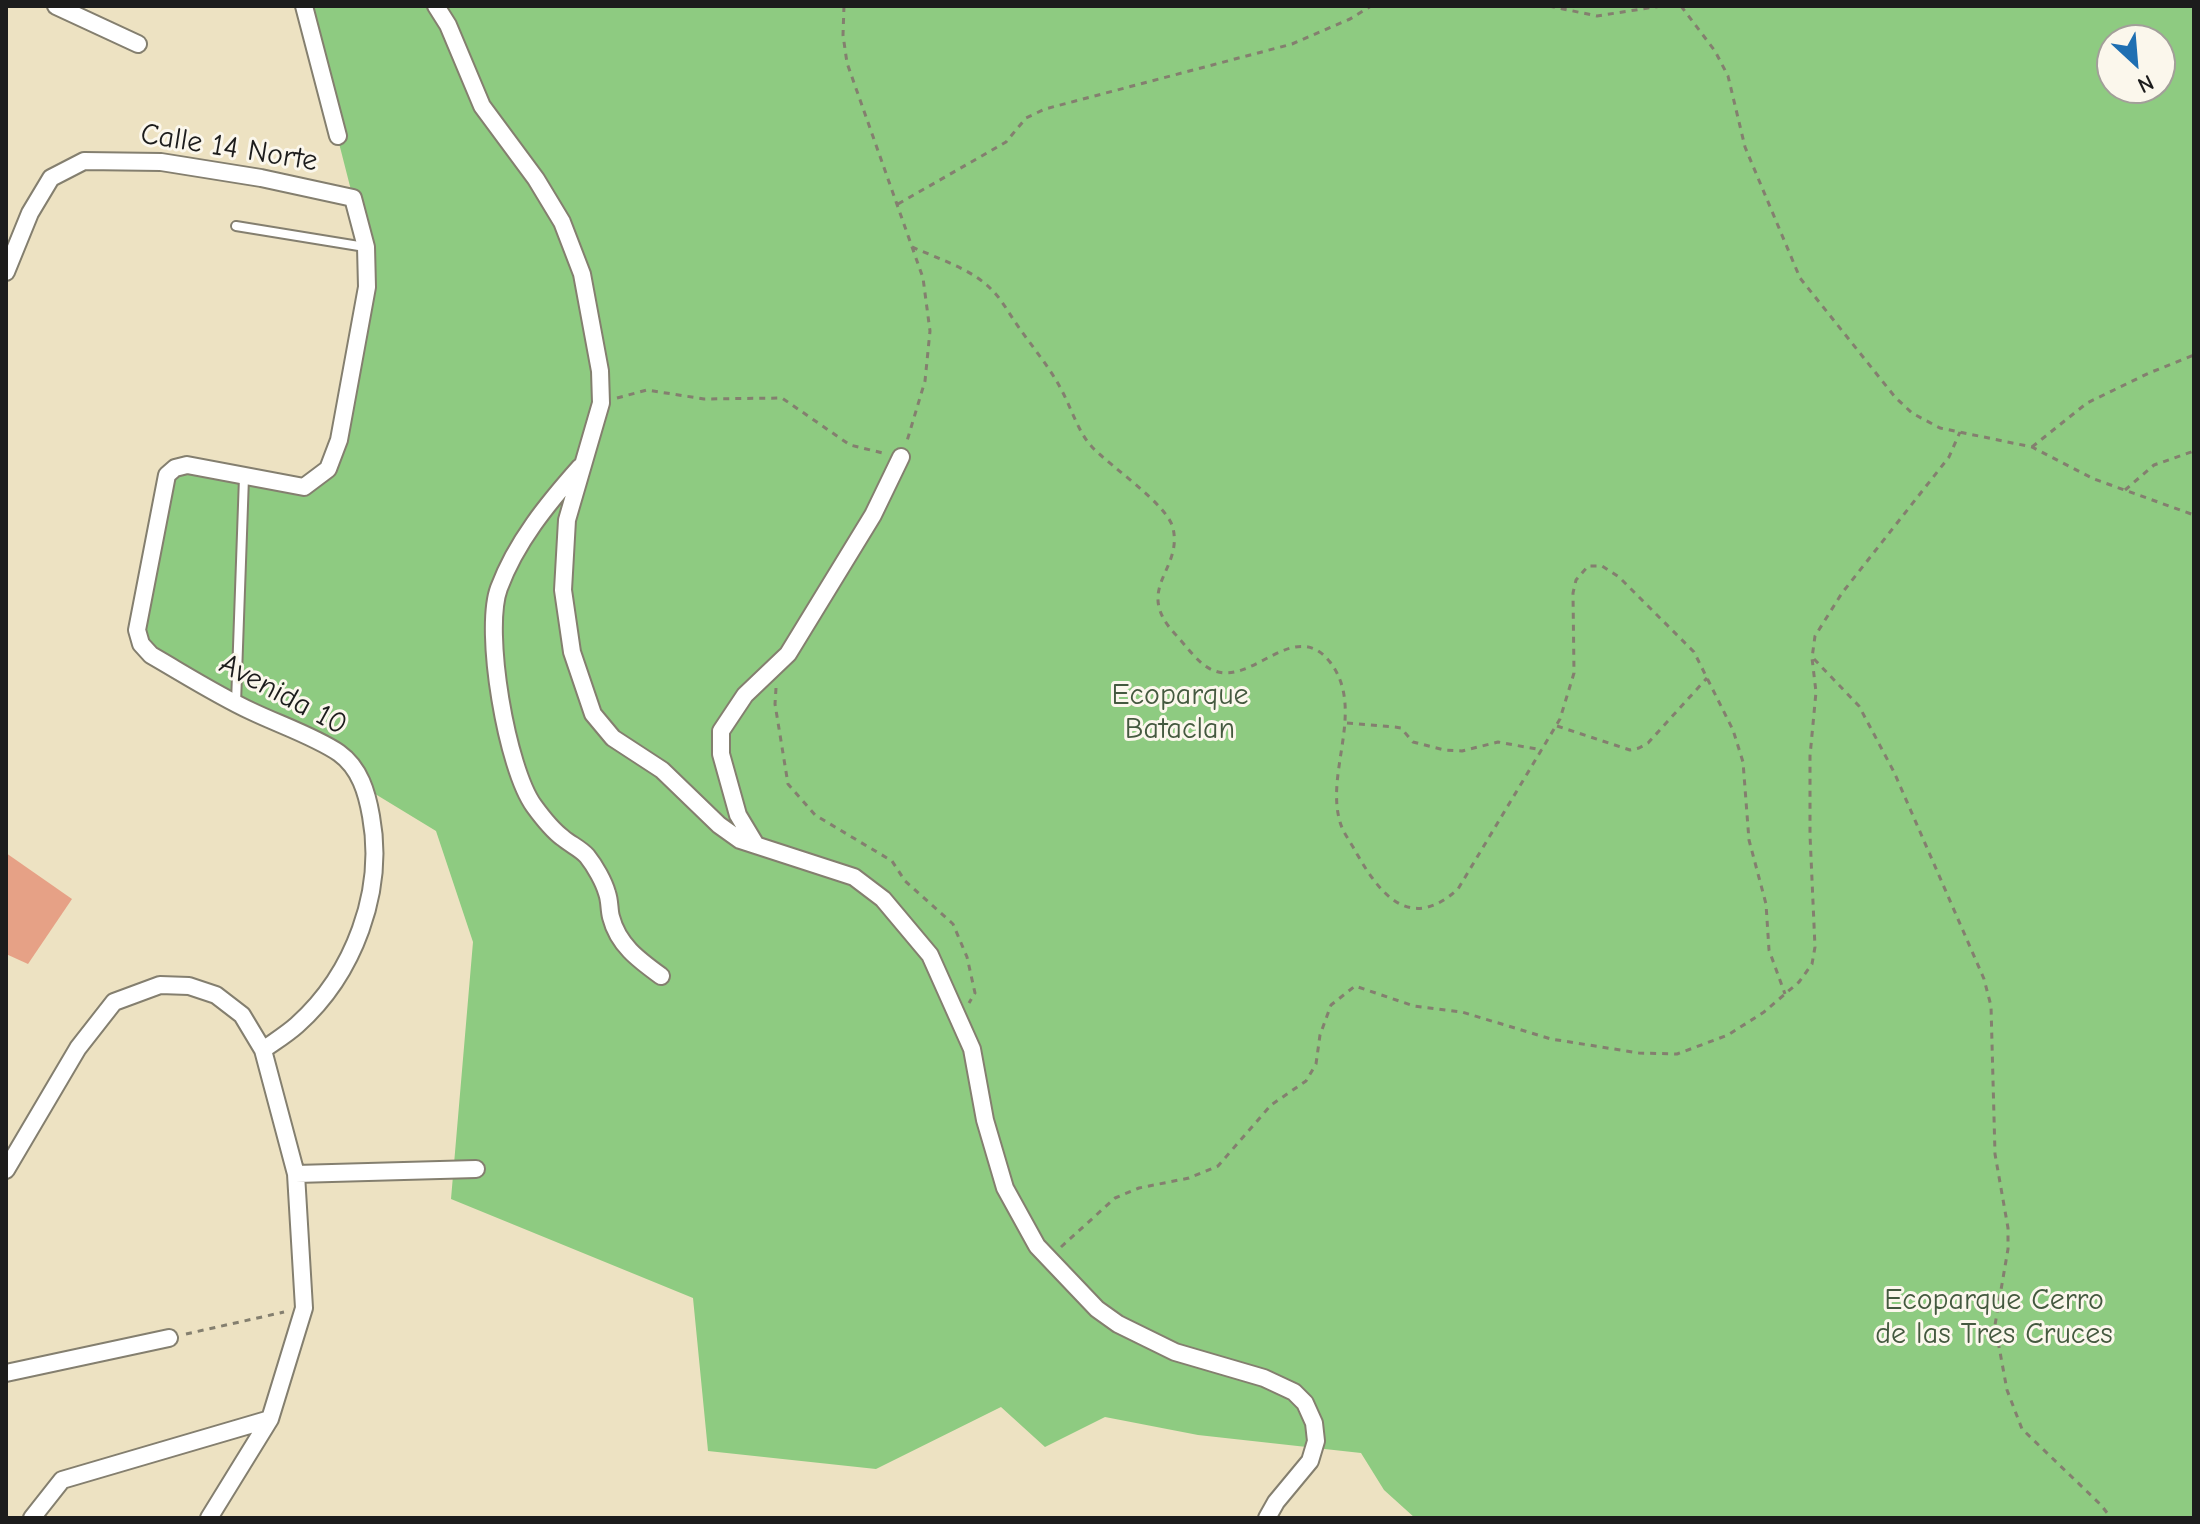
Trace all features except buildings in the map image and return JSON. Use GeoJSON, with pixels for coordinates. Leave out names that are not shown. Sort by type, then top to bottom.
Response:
{"type":"FeatureCollection","features":[{"type":"Feature","properties":{"kind":"street"},"geometry":{"type":"LineString","coordinates":[[56,6],[138,44]]}},
{"type":"Feature","properties":{"kind":"street"},"geometry":{"type":"LineString","coordinates":[[304,6],[338,136]]}},
{"type":"Feature","properties":{"kind":"street"},"geometry":{"type":"LineString","coordinates":[[436,6],[448,25],[482,106],[536,179],[562,222],[582,274],[600,371],[601,403],[567,520],[563,590],[572,652],[593,714],[613,738],[662,770],[719,825],[740,840],[854,877],[883,899],[930,955],[972,1049],[985,1120],[1005,1188],[1037,1246],[1097,1309],[1118,1324],[1175,1352],[1264,1378],[1294,1392],[1305,1403],[1314,1423],[1316,1441],[1310,1461],[1276,1502],[1267,1518]]}},
{"type":"Feature","properties":{"kind":"street","name":"Calle 14 Norte"},"geometry":{"type":"LineString","coordinates":[[6,272],[30,213],[51,178],[84,161],[161,162],[261,178],[353,198]]}},
{"type":"Feature","properties":{"kind":"street","name":"Avenida 10"},"geometry":{"type":"LineString","coordinates":[[263,1050],[297,1025],[317,1003],[350,956],[365,917],[374,874],[374,831],[367,789],[354,768],[340,754],[236,704],[151,655],[141,644],[137,630],[167,475],[175,468],[187,465],[304,487],[328,469],[339,440],[367,287],[366,247],[353,198]]}},
{"type":"Feature","properties":{"kind":"street"},"geometry":{"type":"LineString","coordinates":[[756,845],[738,815],[721,754],[721,731],[745,695],[788,654],[873,515],[901,457]]}},
{"type":"Feature","properties":{"kind":"street"},"geometry":{"type":"LineString","coordinates":[[584,463],[549,502],[525,538],[497,591],[495,642],[506,730],[516,772],[533,804],[560,837],[586,855],[607,890],[610,916],[619,936],[633,955],[661,976]]}},
{"type":"Feature","properties":{"kind":"street"},"geometry":{"type":"LineString","coordinates":[[6,1170],[78,1048],[114,1002],[160,985],[189,986],[216,995],[242,1015],[263,1050],[296,1174],[304,1308],[270,1419],[209,1518]]}},
{"type":"Feature","properties":{"kind":"street"},"geometry":{"type":"LineString","coordinates":[[296,1174],[476,1169]]}},
{"type":"Feature","properties":{"kind":"street"},"geometry":{"type":"LineString","coordinates":[[6,1373],[169,1338]]}},
{"type":"Feature","properties":{"kind":"street"},"geometry":{"type":"LineString","coordinates":[[32,1518],[62,1480],[270,1419]]}},
{"type":"Feature","properties":{"kind":"lane"},"geometry":{"type":"LineString","coordinates":[[236,226],[366,247]]}},
{"type":"Feature","properties":{"kind":"lane"},"geometry":{"type":"LineString","coordinates":[[236,704],[244,475]]}},
{"type":"Feature","properties":{"kind":"path"},"geometry":{"type":"LineString","coordinates":[[601,403],[647,390],[704,399],[782,398],[850,445],[901,457],[925,381],[930,331],[923,278],[847,63],[843,35],[844,6]]}},
{"type":"Feature","properties":{"kind":"path"},"geometry":{"type":"LineString","coordinates":[[897,205],[1006,142],[1026,118],[1045,109],[1292,44],[1350,19],[1371,6]]}},
{"type":"Feature","properties":{"kind":"path"},"geometry":{"type":"LineString","coordinates":[[1549,6],[1597,16],[1661,6]]}},
{"type":"Feature","properties":{"kind":"path"},"geometry":{"type":"LineString","coordinates":[[1681,6],[1715,51],[1728,76],[1745,147],[1800,278],[1895,397],[1912,413],[1940,428],[2032,447],[2094,479],[2194,515]]}},
{"type":"Feature","properties":{"kind":"path"},"geometry":{"type":"LineString","coordinates":[[912,247],[974,276],[993,290],[1060,386],[1090,445],[1163,511],[1172,525],[1174,543],[1156,599],[1165,622],[1198,658],[1215,671],[1240,672],[1273,653],[1301,646],[1314,649],[1330,661],[1340,679],[1345,723],[1337,800],[1340,823],[1373,882],[1404,907],[1418,910],[1442,903],[1458,889],[1557,726],[1574,673],[1573,593],[1576,580],[1588,566],[1602,566],[1619,577],[1694,652],[1733,730],[1743,762],[1749,840],[1766,904],[1769,950],[1785,994]]}},
{"type":"Feature","properties":{"kind":"path"},"geometry":{"type":"LineString","coordinates":[[2032,447],[2087,403],[2194,355]]}},
{"type":"Feature","properties":{"kind":"path"},"geometry":{"type":"LineString","coordinates":[[1049,1258],[1115,1198],[1139,1188],[1189,1178],[1218,1166],[1271,1105],[1306,1081],[1316,1064],[1320,1035],[1331,1005],[1355,986],[1414,1006],[1462,1012],[1551,1039],[1639,1053],[1677,1054],[1728,1035],[1764,1012],[1799,982],[1812,964],[1815,947],[1810,756],[1816,692],[1812,658],[1815,636],[1842,593],[1949,457],[1960,432]]}},
{"type":"Feature","properties":{"kind":"path"},"geometry":{"type":"LineString","coordinates":[[2125,490],[2154,465],[2194,451]]}},
{"type":"Feature","properties":{"kind":"path"},"geometry":{"type":"LineString","coordinates":[[1812,658],[1859,706],[1894,772],[1984,979],[1991,1006],[1995,1154],[2008,1228],[2008,1249],[1995,1325],[2007,1390],[2022,1429],[2111,1518]]}},
{"type":"Feature","properties":{"kind":"path"},"geometry":{"type":"LineString","coordinates":[[777,664],[775,704],[788,784],[815,815],[892,861],[905,881],[953,924],[967,957],[975,993],[959,1020]]}},
{"type":"Feature","properties":{"kind":"path"},"geometry":{"type":"LineString","coordinates":[[1557,726],[1630,750],[1639,748],[1648,743],[1707,678]]}},
{"type":"Feature","properties":{"kind":"path"},"geometry":{"type":"LineString","coordinates":[[1345,723],[1401,728],[1413,742],[1444,750],[1462,751],[1498,742],[1542,750]]}},
{"type":"Feature","properties":{"kind":"path"},"geometry":{"type":"LineString","coordinates":[[169,1338],[304,1308]]}},
{"type":"Feature","properties":{"kind":"green space","name":"Ecoparque Bataclan"},"geometry":{"type":"Polygon","coordinates":[[[304,6],[2194,6],[2194,1518],[1415,1518],[1384,1490],[1361,1453],[1198,1435],[1105,1417],[1045,1447],[1001,1407],[876,1469],[708,1451],[693,1298],[451,1199],[473,942],[436,831],[367,789],[354,768],[141,644],[175,468],[304,487],[328,469],[367,287],[353,198],[304,6]]]}},
{"type":"Feature","properties":{"kind":"park label","name":"Ecoparque Cerro de las Tres Cruces"},"geometry":{"type":"Point","coordinates":[1994,1318]}}]}
